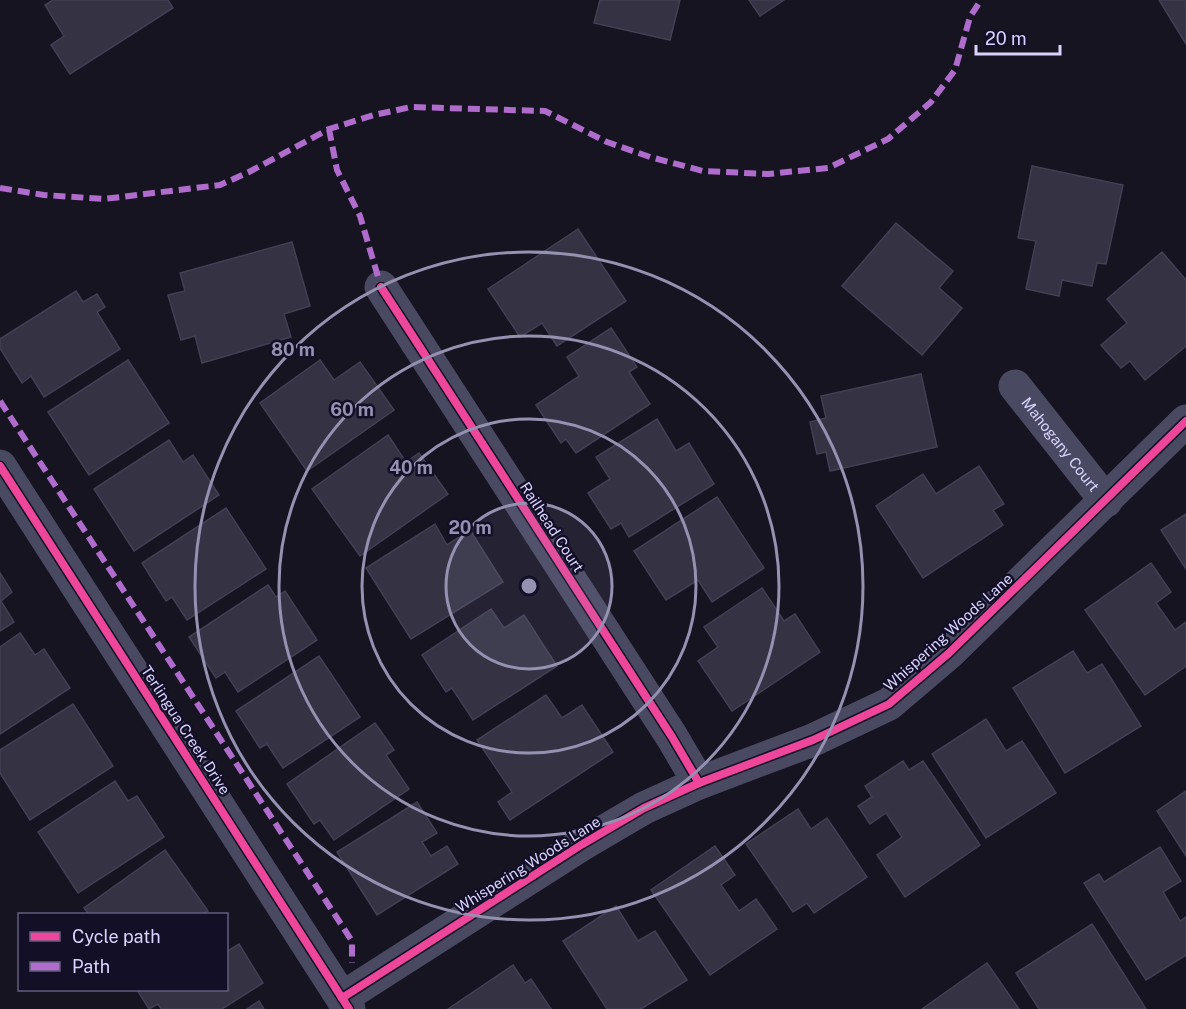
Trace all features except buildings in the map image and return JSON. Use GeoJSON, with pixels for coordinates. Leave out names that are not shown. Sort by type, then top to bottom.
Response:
{"type":"FeatureCollection","features":[{"type":"Feature","properties":{"kind":"street","name":"Railhead Court"},"geometry":{"type":"LineString","coordinates":[[381,287],[672,737],[699,783]]}},
{"type":"Feature","properties":{"kind":"street","name":"Mahogany Court"},"geometry":{"type":"LineString","coordinates":[[1015,386],[1106,501]]}},
{"type":"Feature","properties":{"kind":"street","name":"Whispering Woods Lane"},"geometry":{"type":"LineString","coordinates":[[346,1004],[581,844],[644,808],[699,783],[813,740],[889,704],[949,653],[1186,421]]}},
{"type":"Feature","properties":{"kind":"street","name":"Terlingua Creek Drive"},"geometry":{"type":"LineString","coordinates":[[0,466],[346,1004]]}},
{"type":"Feature","properties":{"kind":"marked path"},"geometry":{"type":"LineString","coordinates":[[0,188],[44,195],[104,199],[220,185],[329,129],[374,115],[411,107],[545,111],[607,142],[650,157],[703,171],[768,174],[828,168],[888,139],[931,102],[955,70],[970,17],[981,0]]}},
{"type":"Feature","properties":{"kind":"marked path"},"geometry":{"type":"LineString","coordinates":[[329,129],[337,170],[360,216],[381,287]]}},
{"type":"Feature","properties":{"kind":"marked path"},"geometry":{"type":"LineString","coordinates":[[0,401],[352,941],[352,963]]}},
{"type":"Feature","properties":{"kind":"cycle path"},"geometry":{"type":"LineString","coordinates":[[381,287],[672,737],[699,783]]}},
{"type":"Feature","properties":{"kind":"cycle path"},"geometry":{"type":"LineString","coordinates":[[342,998],[581,845],[644,808],[699,783],[813,740],[889,704],[949,653],[1186,421]]}},
{"type":"Feature","properties":{"kind":"cycle path"},"geometry":{"type":"LineString","coordinates":[[0,466],[349,1009]]}}]}
